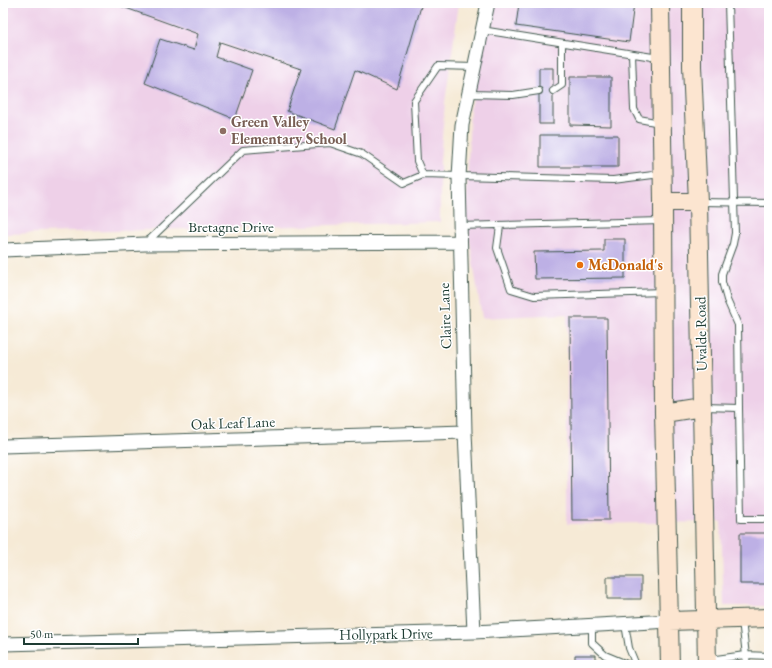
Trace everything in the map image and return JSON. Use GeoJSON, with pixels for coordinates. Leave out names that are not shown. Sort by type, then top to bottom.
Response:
{"type":"FeatureCollection","features":[{"type":"Feature","properties":{"kind":"main road"},"geometry":{"type":"LineString","coordinates":[[660,3],[664,413],[670,665]]}},
{"type":"Feature","properties":{"kind":"main road","name":"Uvalde Road"},"geometry":{"type":"LineString","coordinates":[[692,3],[692,66],[698,202],[707,663]]}},
{"type":"Feature","properties":{"kind":"main road"},"geometry":{"type":"LineString","coordinates":[[663,202],[698,202]]}},
{"type":"Feature","properties":{"kind":"main road"},"geometry":{"type":"LineString","coordinates":[[664,413],[702,407]]}},
{"type":"Feature","properties":{"kind":"main road","name":"Hollypark Drive"},"geometry":{"type":"LineString","coordinates":[[670,621],[769,618]]}},
{"type":"Feature","properties":{"kind":"street","name":"Claire Lane"},"geometry":{"type":"LineString","coordinates":[[474,632],[465,432],[459,242],[459,177],[462,125],[475,67],[481,30],[488,3]]}},
{"type":"Feature","properties":{"kind":"street","name":"Bretagne Drive"},"geometry":{"type":"LineString","coordinates":[[3,250],[145,244],[459,242]]}},
{"type":"Feature","properties":{"kind":"street","name":"Oak Leaf Lane"},"geometry":{"type":"LineString","coordinates":[[3,446],[465,432]]}},
{"type":"Feature","properties":{"kind":"street","name":"Hollypark Drive"},"geometry":{"type":"LineString","coordinates":[[3,644],[474,632],[670,621]]}},
{"type":"Feature","properties":{"kind":"lane"},"geometry":{"type":"LineString","coordinates":[[728,3],[734,244],[722,274],[722,282],[727,300],[738,324],[740,519],[769,519]]}},
{"type":"Feature","properties":{"kind":"lane"},"geometry":{"type":"LineString","coordinates":[[481,30],[660,58]]}},
{"type":"Feature","properties":{"kind":"lane"},"geometry":{"type":"LineString","coordinates":[[553,91],[562,85],[562,43]]}},
{"type":"Feature","properties":{"kind":"lane"},"geometry":{"type":"LineString","coordinates":[[632,54],[634,109],[639,119],[661,123]]}},
{"type":"Feature","properties":{"kind":"lane"},"geometry":{"type":"LineString","coordinates":[[423,175],[417,161],[414,101],[438,66],[475,67]]}},
{"type":"Feature","properties":{"kind":"lane"},"geometry":{"type":"LineString","coordinates":[[469,94],[513,95],[539,91]]}},
{"type":"Feature","properties":{"kind":"lane"},"geometry":{"type":"LineString","coordinates":[[145,244],[243,150],[330,143],[362,154],[404,182],[423,175],[613,180],[662,174]]}},
{"type":"Feature","properties":{"kind":"lane"},"geometry":{"type":"LineString","coordinates":[[698,202],[769,203]]}},
{"type":"Feature","properties":{"kind":"lane"},"geometry":{"type":"LineString","coordinates":[[459,226],[663,221]]}},
{"type":"Feature","properties":{"kind":"lane"},"geometry":{"type":"LineString","coordinates":[[500,226],[498,248],[511,289],[534,296],[663,292]]}},
{"type":"Feature","properties":{"kind":"lane"},"geometry":{"type":"LineString","coordinates":[[702,407],[739,408]]}},
{"type":"Feature","properties":{"kind":"lane"},"geometry":{"type":"LineString","coordinates":[[742,619],[747,665]]}},
{"type":"Feature","properties":{"kind":"lane"},"geometry":{"type":"LineString","coordinates":[[625,624],[629,648],[636,665]]}},
{"type":"Feature","properties":{"kind":"lane"},"geometry":{"type":"LineString","coordinates":[[592,625],[592,643],[606,655],[629,665]]}},
{"type":"Feature","properties":{"kind":"lane"},"geometry":{"type":"LineString","coordinates":[[707,663],[745,655],[769,656]]}},
{"type":"Feature","properties":{"kind":"shaded area","name":"Green Valley Elementary School"},"geometry":{"type":"Polygon","coordinates":[[[3,3],[459,3],[445,102],[440,161],[440,222],[3,234],[3,3]]]}},
{"type":"Feature","properties":{"kind":"shaded area"},"geometry":{"type":"Polygon","coordinates":[[[493,3],[769,3],[769,606],[724,606],[721,522],[567,524],[567,314],[482,318],[466,218],[470,110],[493,3]]]}},
{"type":"Feature","properties":{"kind":"building"},"geometry":{"type":"Polygon","coordinates":[[[112,3],[422,3],[397,89],[355,70],[335,129],[287,111],[301,69],[220,42],[216,57],[252,70],[235,119],[145,83],[160,39],[194,50],[198,34],[112,3]]]}},
{"type":"Feature","properties":{"kind":"building"},"geometry":{"type":"Polygon","coordinates":[[[519,3],[634,3],[629,42],[516,26],[519,3]]]}},
{"type":"Feature","properties":{"kind":"building"},"geometry":{"type":"Polygon","coordinates":[[[539,68],[553,68],[553,124],[539,124],[539,68]]]}},
{"type":"Feature","properties":{"kind":"building"},"geometry":{"type":"Polygon","coordinates":[[[570,77],[611,77],[611,126],[570,125],[570,77]]]}},
{"type":"Feature","properties":{"kind":"building"},"geometry":{"type":"Polygon","coordinates":[[[540,135],[618,135],[618,167],[540,167],[540,135]]]}},
{"type":"Feature","properties":{"kind":"building","name":"McDonald's"},"geometry":{"type":"Polygon","coordinates":[[[604,239],[625,239],[625,278],[535,279],[534,252],[604,251],[604,239]]]}},
{"type":"Feature","properties":{"kind":"building"},"geometry":{"type":"Polygon","coordinates":[[[570,318],[607,318],[609,520],[572,520],[570,318]]]}},
{"type":"Feature","properties":{"kind":"building"},"geometry":{"type":"Polygon","coordinates":[[[740,533],[769,533],[769,584],[740,584],[740,533]]]}},
{"type":"Feature","properties":{"kind":"building"},"geometry":{"type":"Polygon","coordinates":[[[607,577],[641,577],[641,599],[607,599],[607,577]]]}},
{"type":"Feature","properties":{"kind":"building"},"geometry":{"type":"Polygon","coordinates":[[[575,655],[596,655],[596,665],[575,665],[575,655]]]}},
{"type":"Feature","properties":{"kind":"place","name":"Green Valley Elementary School"},"geometry":{"type":"Point","coordinates":[223,131]}},
{"type":"Feature","properties":{"kind":"place","name":"McDonald's"},"geometry":{"type":"Point","coordinates":[580,265]}}]}
